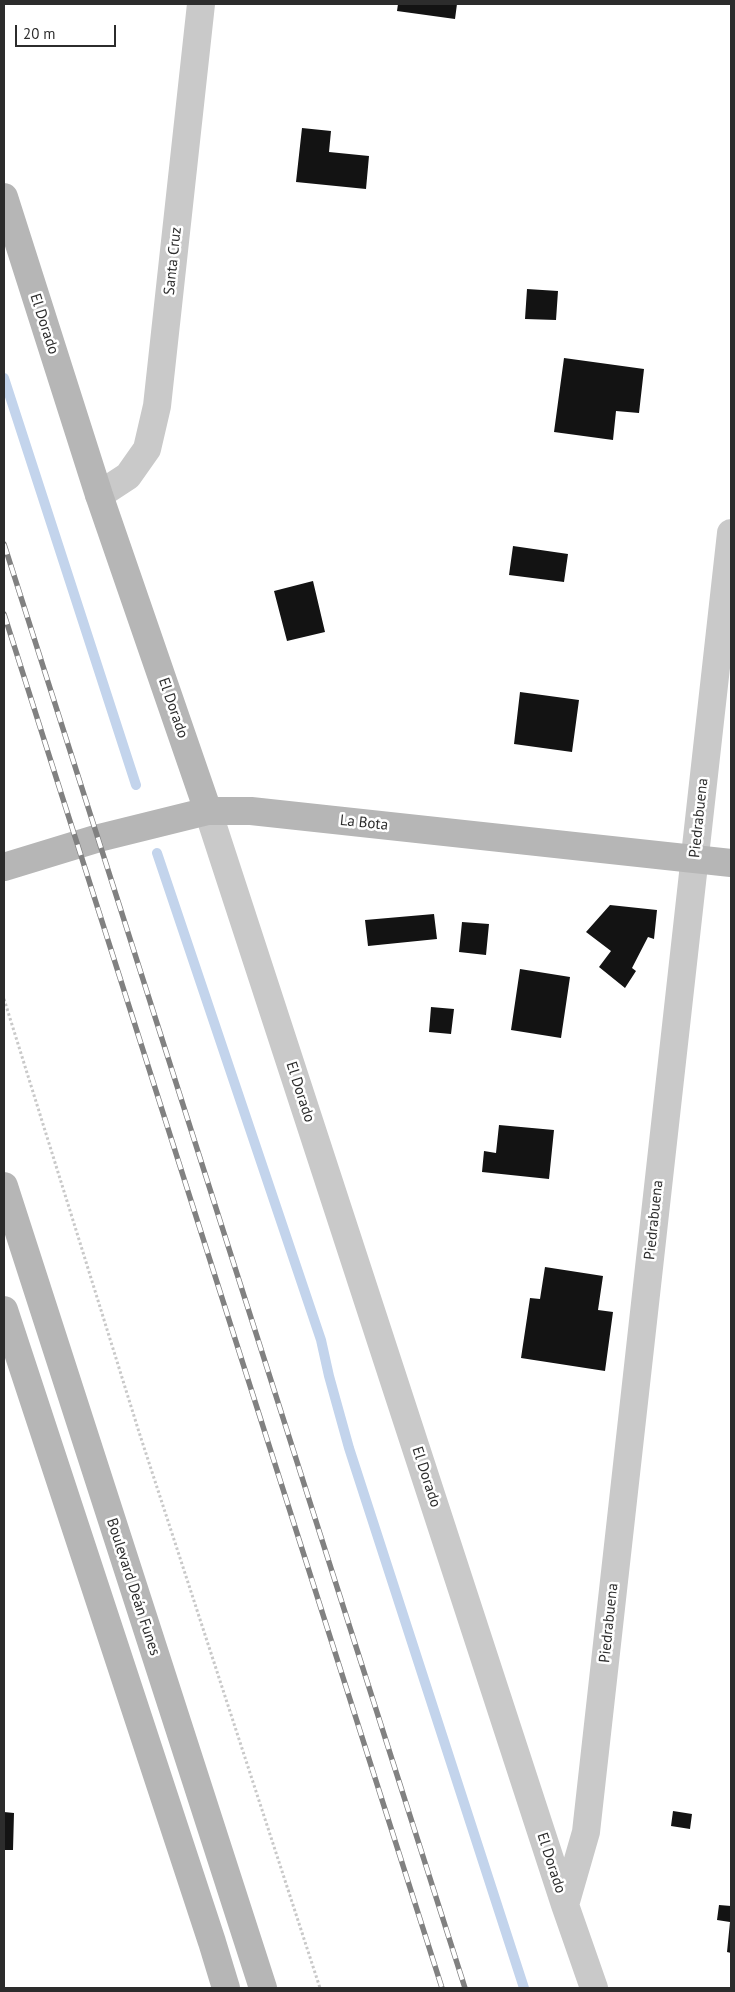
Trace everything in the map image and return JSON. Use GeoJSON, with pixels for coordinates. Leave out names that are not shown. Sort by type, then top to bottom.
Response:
{"type":"FeatureCollection","features":[{"type":"Feature","properties":{"kind":"main road","name":"El Dorado"},"geometry":{"type":"LineString","coordinates":[[4,197],[99,495],[208,811]]}},
{"type":"Feature","properties":{"kind":"main road","name":"La Bota"},"geometry":{"type":"LineString","coordinates":[[4,867],[99,838],[208,811],[251,811],[731,863]]}},
{"type":"Feature","properties":{"kind":"main road","name":"Boulevard Deán Funes"},"geometry":{"type":"LineString","coordinates":[[4,1186],[263,1988]]}},
{"type":"Feature","properties":{"kind":"main road"},"geometry":{"type":"LineString","coordinates":[[4,1310],[226,1988]]}},
{"type":"Feature","properties":{"kind":"street","name":"Santa Cruz"},"geometry":{"type":"LineString","coordinates":[[99,495],[128,476],[147,449],[157,406],[201,4]]}},
{"type":"Feature","properties":{"kind":"street","name":"Piedrabuena"},"geometry":{"type":"LineString","coordinates":[[565,1905],[586,1832],[731,534]]}},
{"type":"Feature","properties":{"kind":"street","name":"El Dorado"},"geometry":{"type":"LineString","coordinates":[[208,811],[565,1905],[594,1988]]}},
{"type":"Feature","properties":{"kind":"path"},"geometry":{"type":"LineString","coordinates":[[4,998],[136,1423],[320,1988]]}},
{"type":"Feature","properties":{"kind":"building"},"geometry":{"type":"Polygon","coordinates":[[[398,4],[457,4],[455,19],[397,11],[398,4]]]}},
{"type":"Feature","properties":{"kind":"building"},"geometry":{"type":"Polygon","coordinates":[[[302,128],[331,131],[329,152],[369,156],[366,189],[296,182],[302,128]]]}},
{"type":"Feature","properties":{"kind":"building"},"geometry":{"type":"Polygon","coordinates":[[[527,289],[558,291],[556,320],[525,319],[527,289]]]}},
{"type":"Feature","properties":{"kind":"building"},"geometry":{"type":"Polygon","coordinates":[[[564,358],[644,369],[639,413],[616,411],[613,440],[554,432],[564,358]]]}},
{"type":"Feature","properties":{"kind":"building"},"geometry":{"type":"Polygon","coordinates":[[[513,546],[568,554],[564,582],[509,575],[513,546]]]}},
{"type":"Feature","properties":{"kind":"building"},"geometry":{"type":"Polygon","coordinates":[[[313,581],[325,632],[287,641],[274,591],[313,581]]]}},
{"type":"Feature","properties":{"kind":"building"},"geometry":{"type":"Polygon","coordinates":[[[520,692],[579,700],[572,752],[514,744],[520,692]]]}},
{"type":"Feature","properties":{"kind":"building"},"geometry":{"type":"Polygon","coordinates":[[[610,905],[657,910],[654,939],[648,937],[632,968],[636,971],[625,988],[599,967],[611,951],[586,932],[610,905]]]}},
{"type":"Feature","properties":{"kind":"building"},"geometry":{"type":"Polygon","coordinates":[[[434,914],[437,939],[368,946],[365,920],[434,914]]]}},
{"type":"Feature","properties":{"kind":"building"},"geometry":{"type":"Polygon","coordinates":[[[462,922],[489,924],[486,955],[459,952],[462,922]]]}},
{"type":"Feature","properties":{"kind":"building"},"geometry":{"type":"Polygon","coordinates":[[[520,969],[570,977],[561,1038],[511,1030],[520,969]]]}},
{"type":"Feature","properties":{"kind":"building"},"geometry":{"type":"Polygon","coordinates":[[[431,1007],[454,1009],[451,1034],[429,1032],[431,1007]]]}},
{"type":"Feature","properties":{"kind":"building"},"geometry":{"type":"Polygon","coordinates":[[[499,1125],[554,1130],[549,1179],[482,1172],[484,1151],[496,1153],[499,1125]]]}},
{"type":"Feature","properties":{"kind":"building"},"geometry":{"type":"Polygon","coordinates":[[[545,1267],[603,1276],[598,1310],[613,1312],[605,1371],[521,1358],[530,1298],[540,1299],[545,1267]]]}},
{"type":"Feature","properties":{"kind":"building"},"geometry":{"type":"Polygon","coordinates":[[[673,1811],[692,1814],[690,1829],[671,1826],[673,1811]]]}},
{"type":"Feature","properties":{"kind":"building"},"geometry":{"type":"Polygon","coordinates":[[[4,1812],[14,1813],[13,1850],[4,1850],[4,1812]]]}},
{"type":"Feature","properties":{"kind":"building"},"geometry":{"type":"Polygon","coordinates":[[[719,1905],[731,1906],[731,1953],[727,1952],[730,1922],[717,1920],[719,1905]]]}},
{"type":"Feature","properties":{"kind":"waterway"},"geometry":{"type":"LineString","coordinates":[[4,378],[136,785]]}},
{"type":"Feature","properties":{"kind":"waterway"},"geometry":{"type":"LineString","coordinates":[[157,853],[321,1340],[349,1448],[524,1988]]}},
{"type":"Feature","properties":{"kind":"railway"},"geometry":{"type":"LineString","coordinates":[[4,544],[465,1988]]}},
{"type":"Feature","properties":{"kind":"railway"},"geometry":{"type":"LineString","coordinates":[[4,614],[442,1988]]}}]}
